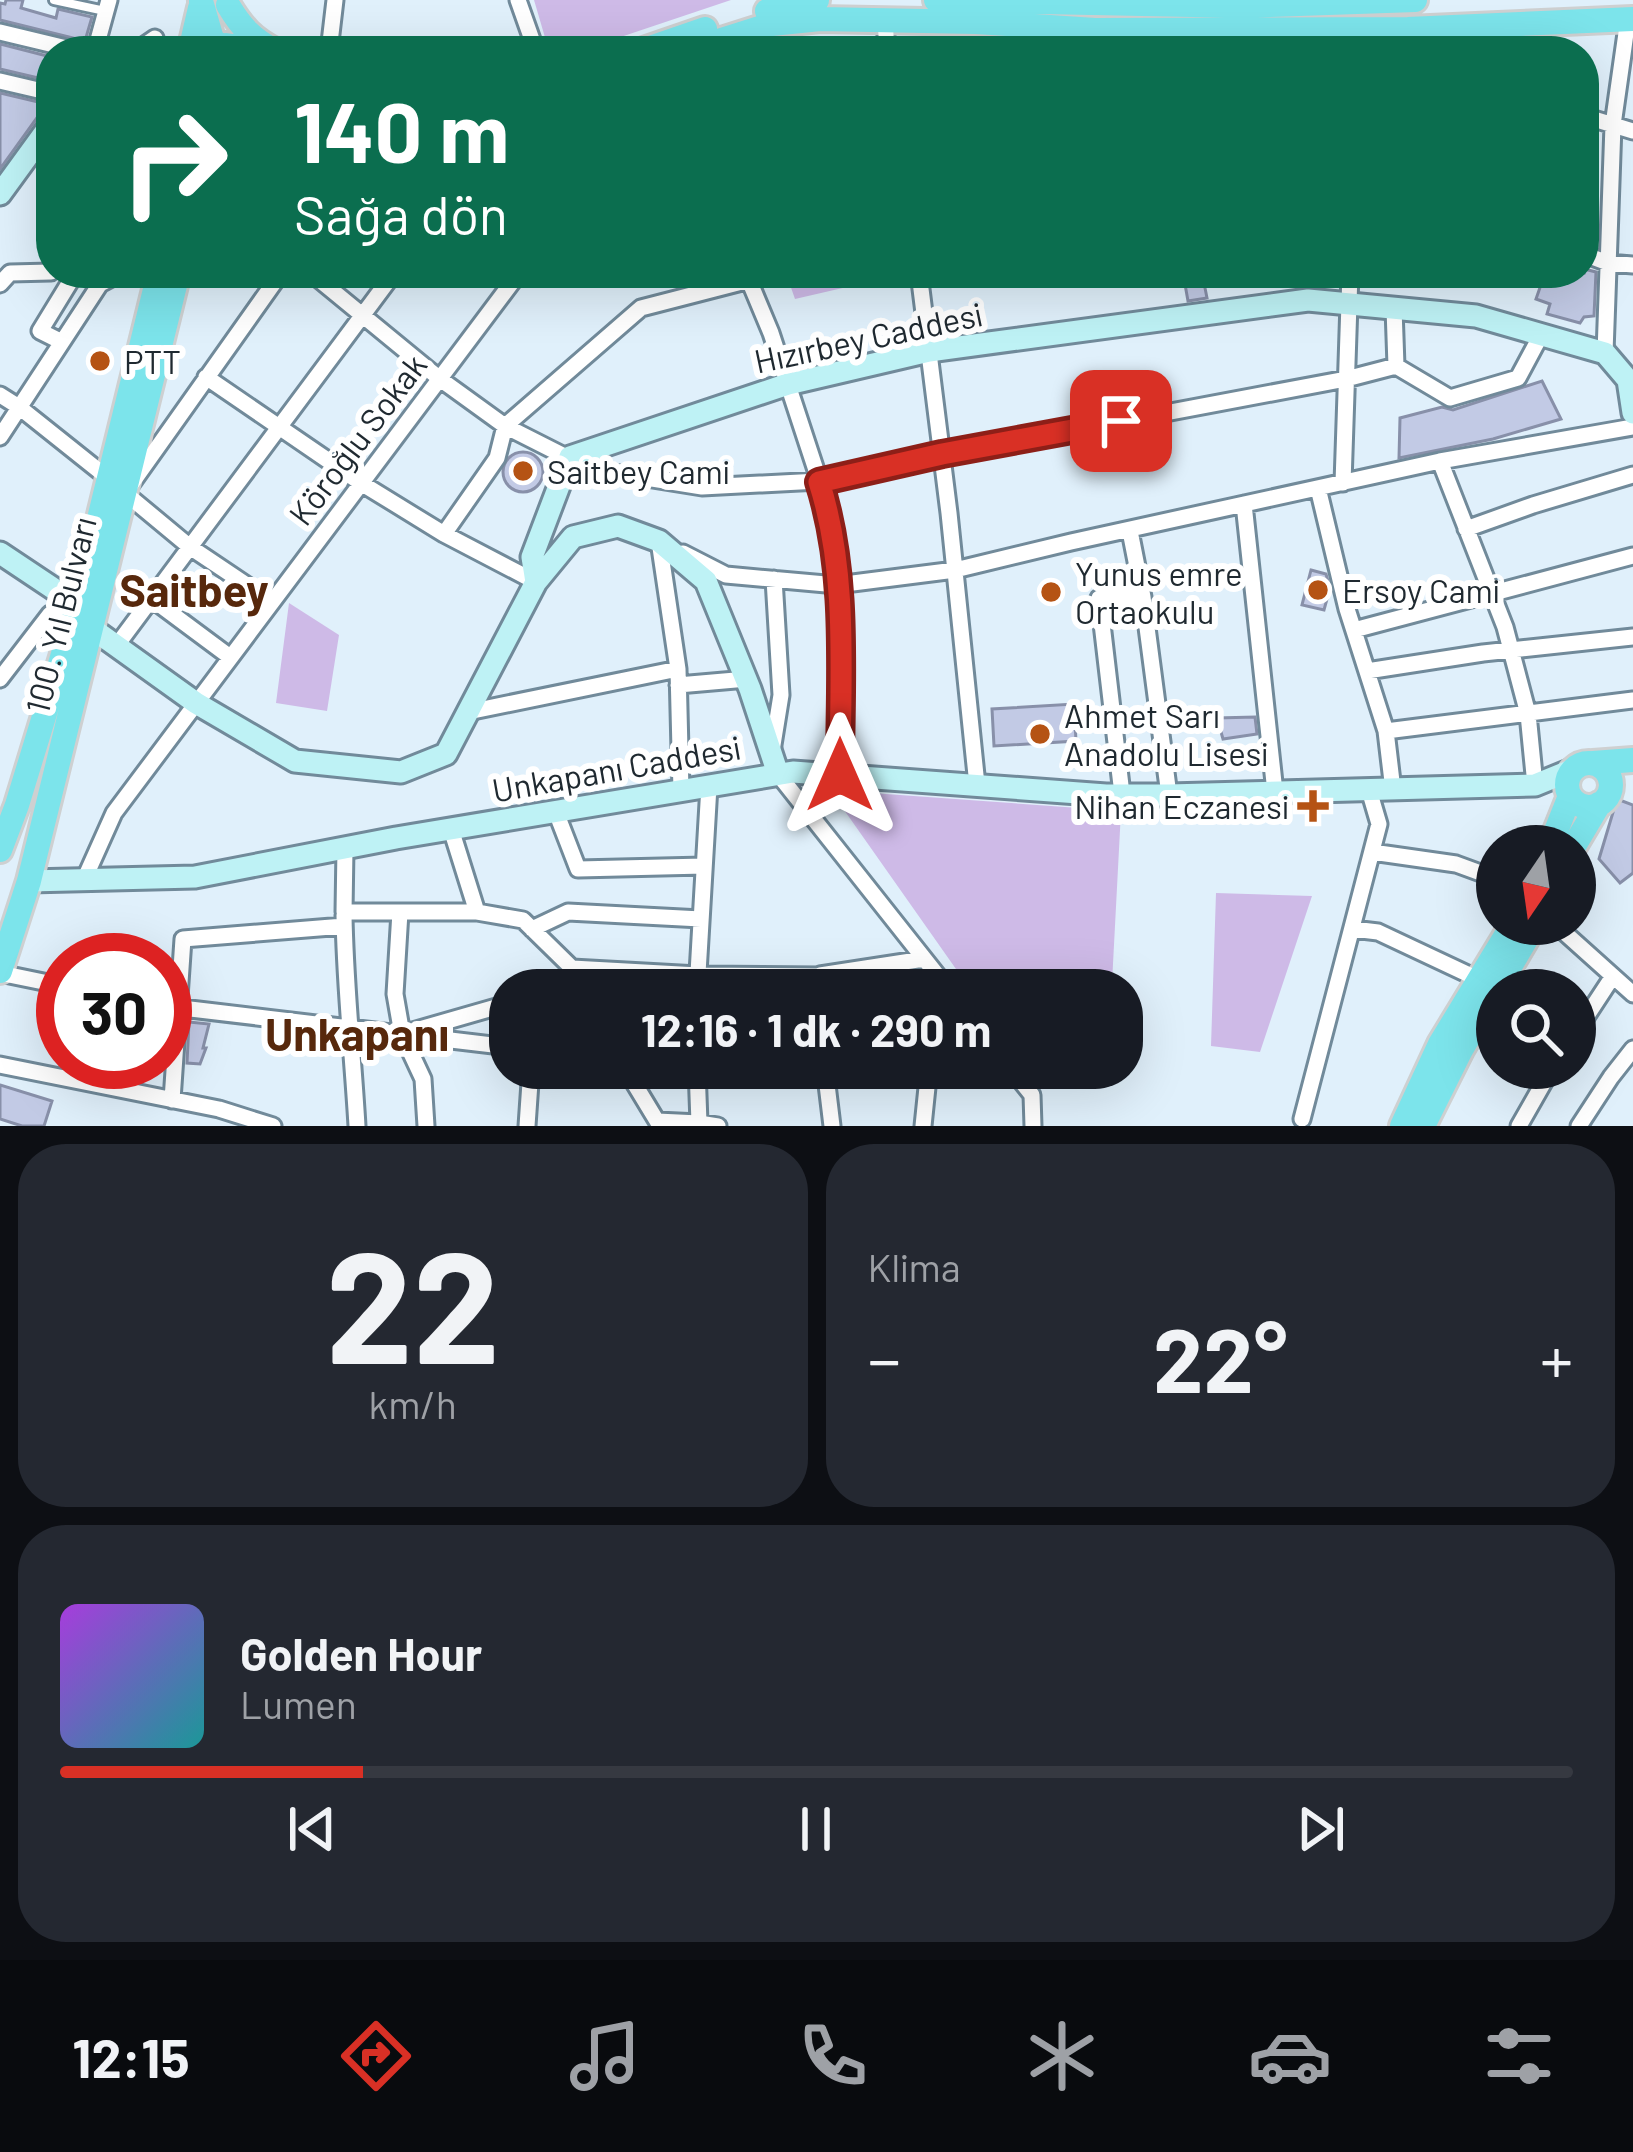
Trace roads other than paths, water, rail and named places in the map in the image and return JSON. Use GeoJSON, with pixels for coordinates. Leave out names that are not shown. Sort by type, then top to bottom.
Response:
{"type":"FeatureCollection","features":[{"type":"Feature","properties":{"kind":"main road"},"geometry":{"type":"LineString","coordinates":[[687,36],[757,13],[818,0]]}},
{"type":"Feature","properties":{"kind":"main road"},"geometry":{"type":"LineString","coordinates":[[936,0],[1415,0]]}},
{"type":"Feature","properties":{"kind":"main road"},"geometry":{"type":"LineString","coordinates":[[201,1],[211,36]]}},
{"type":"Feature","properties":{"kind":"main road"},"geometry":{"type":"LineString","coordinates":[[193,36],[201,1]]}},
{"type":"Feature","properties":{"kind":"main road"},"geometry":{"type":"LineString","coordinates":[[224,36],[228,3]]}},
{"type":"Feature","properties":{"kind":"main road"},"geometry":{"type":"LineString","coordinates":[[228,3],[250,36]]}},
{"type":"Feature","properties":{"kind":"main road"},"geometry":{"type":"LineString","coordinates":[[734,36],[772,24],[885,19],[1284,36]]}},
{"type":"Feature","properties":{"kind":"main road"},"geometry":{"type":"LineString","coordinates":[[1425,36],[1464,25],[1630,19]]}},
{"type":"Feature","properties":{"kind":"main road"},"geometry":{"type":"LineString","coordinates":[[0,194],[36,145]]}},
{"type":"Feature","properties":{"kind":"main road","name":"100. Yıl Bulvarı"},"geometry":{"type":"LineString","coordinates":[[0,972],[10,903],[30,875],[80,619],[165,288]]}},
{"type":"Feature","properties":{"kind":"main road","name":"Hızırbey Caddesi"},"geometry":{"type":"LineString","coordinates":[[570,457],[788,384],[929,351],[1308,300],[1476,316],[1605,352]]}},
{"type":"Feature","properties":{"kind":"main road"},"geometry":{"type":"LineString","coordinates":[[1605,352],[1628,380],[1633,413]]}},
{"type":"Feature","properties":{"kind":"main road"},"geometry":{"type":"LineString","coordinates":[[536,582],[532,557],[570,457]]}},
{"type":"Feature","properties":{"kind":"main road"},"geometry":{"type":"LineString","coordinates":[[0,553],[80,619],[196,703],[295,761],[401,772],[446,754],[536,582],[573,537],[618,526],[659,541],[706,580],[775,764]]}},
{"type":"Feature","properties":{"kind":"main road","name":"100. Yıl Bulvarı"},"geometry":{"type":"LineString","coordinates":[[0,850],[8,799],[80,619]]}},
{"type":"Feature","properties":{"kind":"main road"},"geometry":{"type":"LineString","coordinates":[[1576,779],[1633,760]]}},
{"type":"Feature","properties":{"kind":"main road","name":"Unkapanı Caddesi"},"geometry":{"type":"LineString","coordinates":[[30,875],[84,880],[195,877],[709,786],[775,764],[793,772],[1169,795],[1535,785],[1576,779]]}},
{"type":"Feature","properties":{"kind":"main road"},"geometry":{"type":"LineString","coordinates":[[1576,779],[1609,774],[1614,794]]}},
{"type":"Feature","properties":{"kind":"main road"},"geometry":{"type":"LineString","coordinates":[[1576,779],[1580,805],[1614,794]]}},
{"type":"Feature","properties":{"kind":"main road"},"geometry":{"type":"LineString","coordinates":[[1558,825],[1576,779]]}},
{"type":"Feature","properties":{"kind":"main road"},"geometry":{"type":"LineString","coordinates":[[1590,825],[1614,794]]}},
{"type":"Feature","properties":{"kind":"main road"},"geometry":{"type":"LineString","coordinates":[[0,860],[30,875]]}},
{"type":"Feature","properties":{"kind":"main road"},"geometry":{"type":"LineString","coordinates":[[1423,1126],[1523,945]]}},
{"type":"Feature","properties":{"kind":"main road"},"geometry":{"type":"LineString","coordinates":[[1402,1126],[1440,1044],[1476,983]]}},
{"type":"Feature","properties":{"kind":"street"},"geometry":{"type":"LineString","coordinates":[[330,36],[334,0]]}},
{"type":"Feature","properties":{"kind":"street"},"geometry":{"type":"LineString","coordinates":[[518,0],[531,36]]}},
{"type":"Feature","properties":{"kind":"street"},"geometry":{"type":"LineString","coordinates":[[99,36],[107,6]]}},
{"type":"Feature","properties":{"kind":"street"},"geometry":{"type":"LineString","coordinates":[[885,19],[886,36]]}},
{"type":"Feature","properties":{"kind":"street"},"geometry":{"type":"LineString","coordinates":[[1605,352],[1613,125],[1630,19]]}},
{"type":"Feature","properties":{"kind":"street"},"geometry":{"type":"LineString","coordinates":[[1464,25],[1467,36]]}},
{"type":"Feature","properties":{"kind":"street"},"geometry":{"type":"LineString","coordinates":[[0,32],[36,41]]}},
{"type":"Feature","properties":{"kind":"street"},"geometry":{"type":"LineString","coordinates":[[0,81],[36,89]]}},
{"type":"Feature","properties":{"kind":"street"},"geometry":{"type":"LineString","coordinates":[[1599,121],[1633,130]]}},
{"type":"Feature","properties":{"kind":"street"},"geometry":{"type":"LineString","coordinates":[[1599,260],[1633,265]]}},
{"type":"Feature","properties":{"kind":"street"},"geometry":{"type":"LineString","coordinates":[[0,284],[10,273],[36,274]]}},
{"type":"Feature","properties":{"kind":"street"},"geometry":{"type":"LineString","coordinates":[[56,288],[40,331],[62,342]]}},
{"type":"Feature","properties":{"kind":"street"},"geometry":{"type":"LineString","coordinates":[[0,437],[97,288]]}},
{"type":"Feature","properties":{"kind":"street"},"geometry":{"type":"LineString","coordinates":[[116,485],[206,376],[270,288]]}},
{"type":"Feature","properties":{"kind":"street"},"geometry":{"type":"LineString","coordinates":[[329,288],[505,426],[590,469],[702,487],[819,482],[1396,367],[1450,398],[1518,378],[1541,334]]}},
{"type":"Feature","properties":{"kind":"street"},"geometry":{"type":"LineString","coordinates":[[117,645],[384,288]]}},
{"type":"Feature","properties":{"kind":"street","name":"Köroğlu Sokak"},"geometry":{"type":"LineString","coordinates":[[84,880],[114,813],[508,288]]}},
{"type":"Feature","properties":{"kind":"street"},"geometry":{"type":"LineString","coordinates":[[444,534],[497,458],[505,426],[641,308],[707,288]]}},
{"type":"Feature","properties":{"kind":"street"},"geometry":{"type":"LineString","coordinates":[[752,288],[832,520],[840,616],[840,775]]}},
{"type":"Feature","properties":{"kind":"street"},"geometry":{"type":"LineString","coordinates":[[921,288],[976,785]]}},
{"type":"Feature","properties":{"kind":"street"},"geometry":{"type":"LineString","coordinates":[[1343,483],[1350,288]]}},
{"type":"Feature","properties":{"kind":"street"},"geometry":{"type":"LineString","coordinates":[[1394,308],[1396,367]]}},
{"type":"Feature","properties":{"kind":"street"},"geometry":{"type":"LineString","coordinates":[[206,376],[361,484],[536,582]]}},
{"type":"Feature","properties":{"kind":"street"},"geometry":{"type":"LineString","coordinates":[[0,395],[190,547],[272,602]]}},
{"type":"Feature","properties":{"kind":"street"},"geometry":{"type":"LineString","coordinates":[[659,541],[726,575],[837,584],[955,570],[1440,461],[1633,427]]}},
{"type":"Feature","properties":{"kind":"street"},"geometry":{"type":"LineString","coordinates":[[1440,461],[1510,651],[1528,714],[1535,785]]}},
{"type":"Feature","properties":{"kind":"street"},"geometry":{"type":"LineString","coordinates":[[1466,529],[1633,475]]}},
{"type":"Feature","properties":{"kind":"street"},"geometry":{"type":"LineString","coordinates":[[1318,488],[1386,731],[1393,790]]}},
{"type":"Feature","properties":{"kind":"street"},"geometry":{"type":"LineString","coordinates":[[1244,504],[1275,792]]}},
{"type":"Feature","properties":{"kind":"street"},"geometry":{"type":"LineString","coordinates":[[1130,531],[1169,795]]}},
{"type":"Feature","properties":{"kind":"street"},"geometry":{"type":"LineString","coordinates":[[659,541],[678,677],[681,791]]}},
{"type":"Feature","properties":{"kind":"street"},"geometry":{"type":"LineString","coordinates":[[1354,630],[1633,556]]}},
{"type":"Feature","properties":{"kind":"street"},"geometry":{"type":"LineString","coordinates":[[774,579],[782,695],[775,764],[933,969]]}},
{"type":"Feature","properties":{"kind":"street"},"geometry":{"type":"LineString","coordinates":[[1121,794],[1099,598],[1143,597]]}},
{"type":"Feature","properties":{"kind":"street"},"geometry":{"type":"LineString","coordinates":[[152,599],[230,657]]}},
{"type":"Feature","properties":{"kind":"street"},"geometry":{"type":"LineString","coordinates":[[0,680],[50,614],[80,619]]}},
{"type":"Feature","properties":{"kind":"street"},"geometry":{"type":"LineString","coordinates":[[1367,671],[1483,652],[1633,637]]}},
{"type":"Feature","properties":{"kind":"street"},"geometry":{"type":"LineString","coordinates":[[468,712],[678,677],[746,679]]}},
{"type":"Feature","properties":{"kind":"street"},"geometry":{"type":"LineString","coordinates":[[1386,731],[1633,700]]}},
{"type":"Feature","properties":{"kind":"street"},"geometry":{"type":"LineString","coordinates":[[699,969],[709,786]]}},
{"type":"Feature","properties":{"kind":"street"},"geometry":{"type":"LineString","coordinates":[[1302,1119],[1379,824],[1369,790]]}},
{"type":"Feature","properties":{"kind":"street"},"geometry":{"type":"LineString","coordinates":[[556,812],[578,869],[704,866]]}},
{"type":"Feature","properties":{"kind":"street"},"geometry":{"type":"LineString","coordinates":[[451,829],[476,912]]}},
{"type":"Feature","properties":{"kind":"street"},"geometry":{"type":"LineString","coordinates":[[345,848],[345,980],[357,1126]]}},
{"type":"Feature","properties":{"kind":"street"},"geometry":{"type":"LineString","coordinates":[[1372,852],[1476,871]]}},
{"type":"Feature","properties":{"kind":"street"},"geometry":{"type":"LineString","coordinates":[[400,912],[395,994],[402,1034],[423,1079],[426,1126]]}},
{"type":"Feature","properties":{"kind":"street"},"geometry":{"type":"LineString","coordinates":[[192,938],[400,912],[476,912],[523,920],[568,969]]}},
{"type":"Feature","properties":{"kind":"street"},"geometry":{"type":"LineString","coordinates":[[532,928],[568,912],[701,919]]}},
{"type":"Feature","properties":{"kind":"street"},"geometry":{"type":"LineString","coordinates":[[1353,929],[1378,932],[1476,979]]}},
{"type":"Feature","properties":{"kind":"street"},"geometry":{"type":"LineString","coordinates":[[1578,945],[1633,994]]}},
{"type":"Feature","properties":{"kind":"street"},"geometry":{"type":"LineString","coordinates":[[879,969],[924,958]]}},
{"type":"Feature","properties":{"kind":"street"},"geometry":{"type":"LineString","coordinates":[[0,972],[36,980]]}},
{"type":"Feature","properties":{"kind":"street"},"geometry":{"type":"LineString","coordinates":[[1596,1002],[1613,976]]}},
{"type":"Feature","properties":{"kind":"street"},"geometry":{"type":"LineString","coordinates":[[192,1009],[489,1045]]}},
{"type":"Feature","properties":{"kind":"street"},"geometry":{"type":"LineString","coordinates":[[402,1034],[489,1009]]}},
{"type":"Feature","properties":{"kind":"street"},"geometry":{"type":"LineString","coordinates":[[1579,1126],[1633,1049]]}},
{"type":"Feature","properties":{"kind":"street"},"geometry":{"type":"LineString","coordinates":[[0,1065],[219,1109],[273,1126]]}},
{"type":"Feature","properties":{"kind":"street"},"geometry":{"type":"LineString","coordinates":[[172,1089],[172,1100]]}},
{"type":"Feature","properties":{"kind":"street"},"geometry":{"type":"LineString","coordinates":[[527,1126],[530,1089]]}},
{"type":"Feature","properties":{"kind":"street"},"geometry":{"type":"LineString","coordinates":[[637,1089],[658,1124],[718,1126]]}},
{"type":"Feature","properties":{"kind":"street"},"geometry":{"type":"LineString","coordinates":[[698,1089],[699,1124]]}},
{"type":"Feature","properties":{"kind":"street"},"geometry":{"type":"LineString","coordinates":[[828,1089],[832,1126]]}},
{"type":"Feature","properties":{"kind":"street"},"geometry":{"type":"LineString","coordinates":[[923,1126],[926,1089]]}},
{"type":"Feature","properties":{"kind":"street"},"geometry":{"type":"LineString","coordinates":[[1027,1089],[1032,1095],[1033,1126]]}},
{"type":"Feature","properties":{"kind":"street"},"geometry":{"type":"LineString","coordinates":[[1519,1126],[1540,1089]]}},
{"type":"Feature","properties":{"kind":"lane"},"geometry":{"type":"LineString","coordinates":[[54,0],[107,6]]}},
{"type":"Feature","properties":{"kind":"place","name":"PTT"},"geometry":{"type":"Point","coordinates":[100,361]}},
{"type":"Feature","properties":{"kind":"place","name":"Saitbey Cami"},"geometry":{"type":"Point","coordinates":[523,471]}},
{"type":"Feature","properties":{"kind":"place","name":"Ersoy Cami"},"geometry":{"type":"Point","coordinates":[1318,590]}},
{"type":"Feature","properties":{"kind":"place","name":"Yunus emre Ortaokulu"},"geometry":{"type":"Point","coordinates":[1051,592]}},
{"type":"Feature","properties":{"kind":"place","name":"Ahmet Sarı Anadolu Lisesi"},"geometry":{"type":"Point","coordinates":[1040,734]}},
{"type":"Feature","properties":{"kind":"place","name":"Nihan Eczanesi"},"geometry":{"type":"Point","coordinates":[1313,806]}},
{"type":"Feature","properties":{"kind":"district","name":"Saitbey"},"geometry":{"type":"Point","coordinates":[194,589]}},
{"type":"Feature","properties":{"kind":"district","name":"Unkapanı"},"geometry":{"type":"Point","coordinates":[357,1033]}}]}
